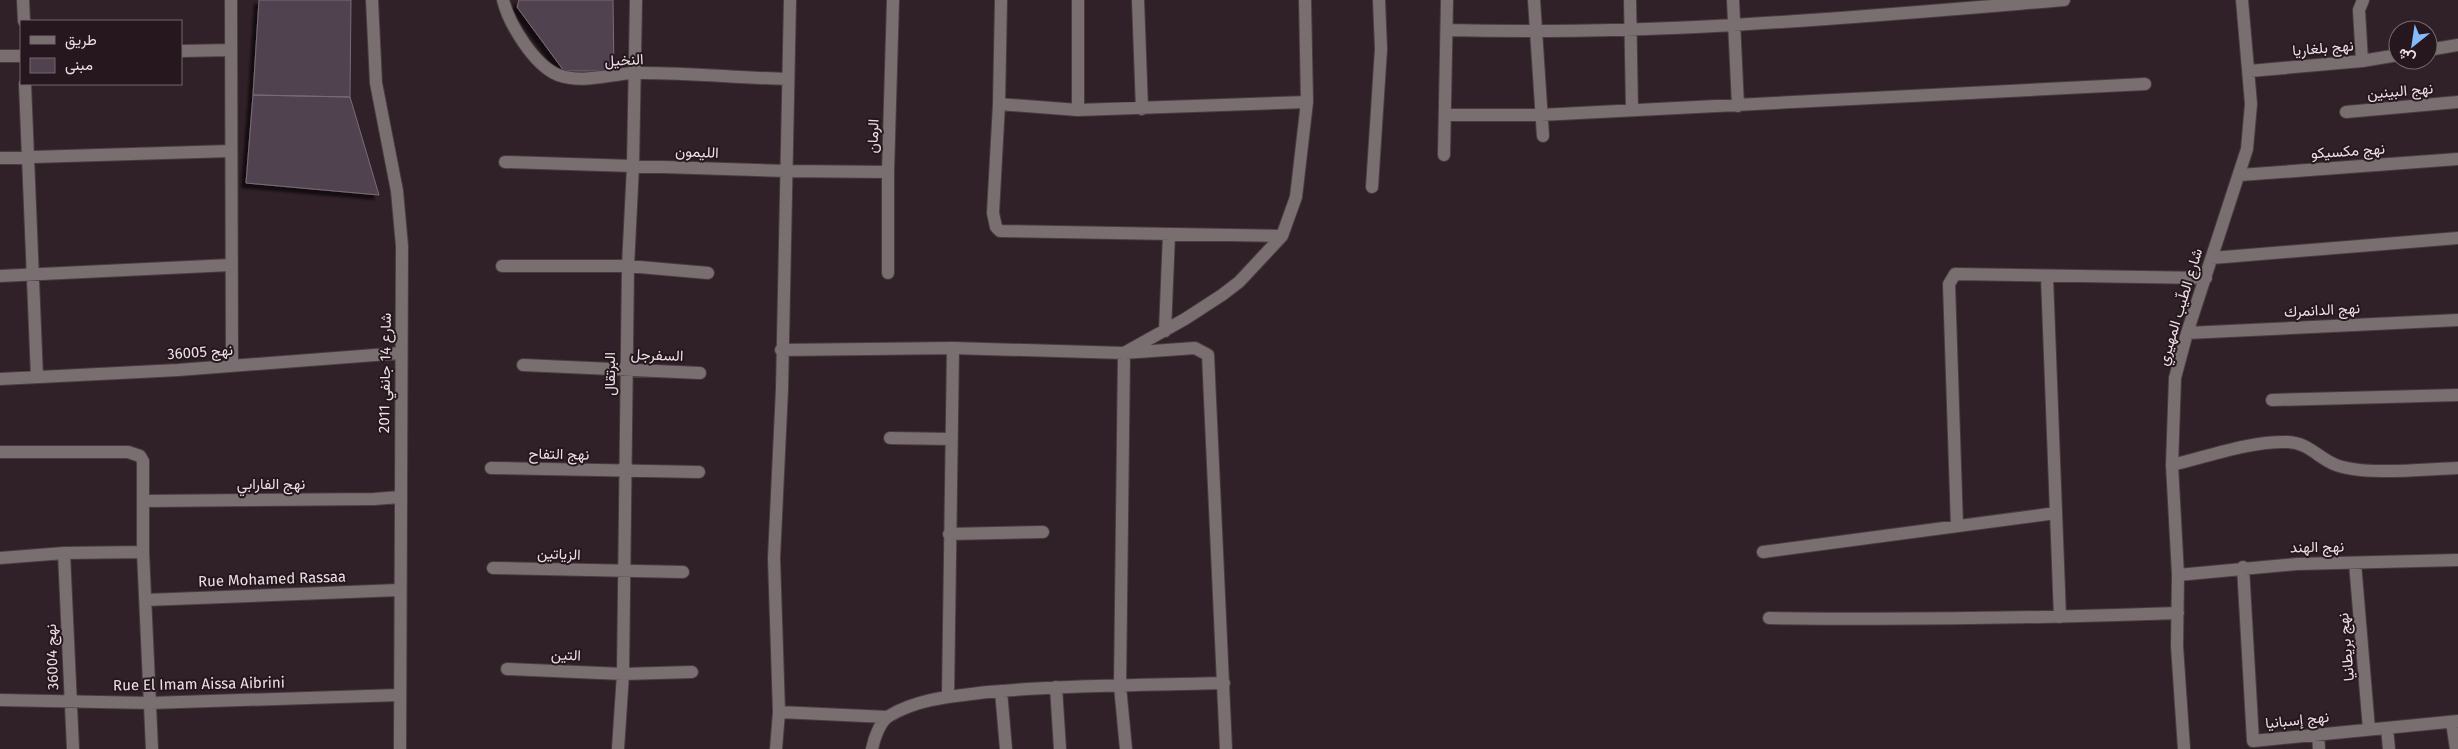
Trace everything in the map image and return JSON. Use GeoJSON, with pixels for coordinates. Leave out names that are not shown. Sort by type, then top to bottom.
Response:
{"type":"FeatureCollection","features":[{"type":"Feature","properties":{"kind":"street"},"geometry":{"type":"LineString","coordinates":[[23,0],[24,20]]}},
{"type":"Feature","properties":{"kind":"street"},"geometry":{"type":"LineString","coordinates":[[231,0],[230,265],[232,366]]}},
{"type":"Feature","properties":{"kind":"street","name":"شارع 14 جانفي 2011"},"geometry":{"type":"LineString","coordinates":[[372,0],[376,83],[396,190],[402,246],[399,590],[400,749]]}},
{"type":"Feature","properties":{"kind":"street","name":"النخيل"},"geometry":{"type":"LineString","coordinates":[[503,0],[510,23],[539,61],[558,74],[589,78],[634,73],[787,79]]}},
{"type":"Feature","properties":{"kind":"street","name":"البرتقال"},"geometry":{"type":"LineString","coordinates":[[618,749],[623,674],[627,472],[628,266],[636,0]]}},
{"type":"Feature","properties":{"kind":"street"},"geometry":{"type":"LineString","coordinates":[[776,749],[779,712],[774,558],[782,389],[790,0]]}},
{"type":"Feature","properties":{"kind":"street","name":"الرمان"},"geometry":{"type":"LineString","coordinates":[[888,273],[888,172],[893,0]]}},
{"type":"Feature","properties":{"kind":"street"},"geometry":{"type":"LineString","coordinates":[[1001,0],[999,104],[993,213],[996,227],[1000,231],[1282,236]]}},
{"type":"Feature","properties":{"kind":"street"},"geometry":{"type":"LineString","coordinates":[[1078,0],[1078,110]]}},
{"type":"Feature","properties":{"kind":"street"},"geometry":{"type":"LineString","coordinates":[[1138,0],[1142,109]]}},
{"type":"Feature","properties":{"kind":"street"},"geometry":{"type":"LineString","coordinates":[[1124,353],[1165,331],[1239,282],[1282,236],[1296,197],[1307,102],[1305,0]]}},
{"type":"Feature","properties":{"kind":"street"},"geometry":{"type":"LineString","coordinates":[[1372,187],[1381,49],[1379,0]]}},
{"type":"Feature","properties":{"kind":"street"},"geometry":{"type":"LineString","coordinates":[[1444,155],[1447,0]]}},
{"type":"Feature","properties":{"kind":"street"},"geometry":{"type":"LineString","coordinates":[[1534,0],[1540,115],[1543,136]]}},
{"type":"Feature","properties":{"kind":"street"},"geometry":{"type":"LineString","coordinates":[[1630,0],[1632,109]]}},
{"type":"Feature","properties":{"kind":"street"},"geometry":{"type":"LineString","coordinates":[[1733,0],[1738,106]]}},
{"type":"Feature","properties":{"kind":"street"},"geometry":{"type":"LineString","coordinates":[[1447,30],[1535,32],[1733,25],[2064,0]]}},
{"type":"Feature","properties":{"kind":"street","name":"شارع الطّيب المهيري"},"geometry":{"type":"LineString","coordinates":[[2184,749],[2172,465],[2174,378],[2187,332],[2240,175],[2250,128],[2250,71],[2242,0]]}},
{"type":"Feature","properties":{"kind":"street"},"geometry":{"type":"LineString","coordinates":[[2362,61],[2359,10],[2363,0]]}},
{"type":"Feature","properties":{"kind":"street"},"geometry":{"type":"LineString","coordinates":[[2438,48],[2458,45]]}},
{"type":"Feature","properties":{"kind":"street"},"geometry":{"type":"LineString","coordinates":[[182,51],[230,50]]}},
{"type":"Feature","properties":{"kind":"street"},"geometry":{"type":"LineString","coordinates":[[0,56],[20,56]]}},
{"type":"Feature","properties":{"kind":"street","name":"نهج بلغاريا"},"geometry":{"type":"LineString","coordinates":[[2250,71],[2362,61],[2388,57]]}},
{"type":"Feature","properties":{"kind":"street"},"geometry":{"type":"LineString","coordinates":[[1445,115],[1540,115],[2144,84]]}},
{"type":"Feature","properties":{"kind":"street"},"geometry":{"type":"LineString","coordinates":[[25,85],[37,377]]}},
{"type":"Feature","properties":{"kind":"street"},"geometry":{"type":"LineString","coordinates":[[999,104],[1078,110],[1307,102]]}},
{"type":"Feature","properties":{"kind":"street","name":"نهج البينين"},"geometry":{"type":"LineString","coordinates":[[2346,112],[2458,102]]}},
{"type":"Feature","properties":{"kind":"street"},"geometry":{"type":"LineString","coordinates":[[0,158],[230,151]]}},
{"type":"Feature","properties":{"kind":"street","name":"نهج مكسيكو"},"geometry":{"type":"LineString","coordinates":[[2240,175],[2458,159]]}},
{"type":"Feature","properties":{"kind":"street","name":"الليمون"},"geometry":{"type":"LineString","coordinates":[[505,162],[786,171],[888,172]]}},
{"type":"Feature","properties":{"kind":"street"},"geometry":{"type":"LineString","coordinates":[[1165,331],[1169,234]]}},
{"type":"Feature","properties":{"kind":"street"},"geometry":{"type":"LineString","coordinates":[[2212,258],[2458,238]]}},
{"type":"Feature","properties":{"kind":"street"},"geometry":{"type":"LineString","coordinates":[[0,276],[230,265]]}},
{"type":"Feature","properties":{"kind":"street"},"geometry":{"type":"LineString","coordinates":[[502,266],[628,266],[708,273]]}},
{"type":"Feature","properties":{"kind":"street"},"geometry":{"type":"LineString","coordinates":[[1957,526],[1950,280],[1955,274],[2047,277],[2206,278]]}},
{"type":"Feature","properties":{"kind":"street"},"geometry":{"type":"LineString","coordinates":[[2047,277],[2060,617]]}},
{"type":"Feature","properties":{"kind":"street","name":"نهج الدانمرك"},"geometry":{"type":"LineString","coordinates":[[2187,332],[2458,320]]}},
{"type":"Feature","properties":{"kind":"street"},"geometry":{"type":"LineString","coordinates":[[782,350],[952,348],[1124,353],[1196,348],[1208,355],[1226,749]]}},
{"type":"Feature","properties":{"kind":"street"},"geometry":{"type":"LineString","coordinates":[[948,696],[952,348]]}},
{"type":"Feature","properties":{"kind":"street","name":"نهج 36005"},"geometry":{"type":"LineString","coordinates":[[0,379],[232,366],[401,353]]}},
{"type":"Feature","properties":{"kind":"street"},"geometry":{"type":"LineString","coordinates":[[1124,353],[1120,686],[1126,749]]}},
{"type":"Feature","properties":{"kind":"street","name":"السفرجل"},"geometry":{"type":"LineString","coordinates":[[522,365],[700,373]]}},
{"type":"Feature","properties":{"kind":"street"},"geometry":{"type":"LineString","coordinates":[[2272,400],[2458,395]]}},
{"type":"Feature","properties":{"kind":"street"},"geometry":{"type":"LineString","coordinates":[[890,438],[951,439]]}},
{"type":"Feature","properties":{"kind":"street"},"geometry":{"type":"LineString","coordinates":[[2172,465],[2261,443],[2290,442],[2305,445],[2326,460],[2350,468],[2372,470],[2458,468]]}},
{"type":"Feature","properties":{"kind":"street"},"geometry":{"type":"LineString","coordinates":[[0,452],[134,453],[140,456],[143,462],[143,552],[152,749]]}},
{"type":"Feature","properties":{"kind":"street","name":"نهج التفاح"},"geometry":{"type":"LineString","coordinates":[[491,468],[699,472]]}},
{"type":"Feature","properties":{"kind":"street","name":"نهج الفارابي"},"geometry":{"type":"LineString","coordinates":[[143,501],[374,499],[400,497]]}},
{"type":"Feature","properties":{"kind":"street"},"geometry":{"type":"LineString","coordinates":[[1763,552],[2056,513]]}},
{"type":"Feature","properties":{"kind":"street"},"geometry":{"type":"LineString","coordinates":[[949,534],[1043,532]]}},
{"type":"Feature","properties":{"kind":"street"},"geometry":{"type":"LineString","coordinates":[[0,558],[65,559],[143,552]]}},
{"type":"Feature","properties":{"kind":"street","name":"نهج 36004"},"geometry":{"type":"LineString","coordinates":[[65,559],[72,749]]}},
{"type":"Feature","properties":{"kind":"street"},"geometry":{"type":"LineString","coordinates":[[2458,560],[2458,566]]}},
{"type":"Feature","properties":{"kind":"street","name":"نهج الهند"},"geometry":{"type":"LineString","coordinates":[[2178,575],[2243,567],[2458,560]]}},
{"type":"Feature","properties":{"kind":"street","name":"نهج بريطانيا"},"geometry":{"type":"LineString","coordinates":[[2355,563],[2369,729]]}},
{"type":"Feature","properties":{"kind":"street","name":"نهج إسبانيا"},"geometry":{"type":"LineString","coordinates":[[2243,567],[2252,745],[2318,734],[2455,722]]}},
{"type":"Feature","properties":{"kind":"street","name":"الزياتين"},"geometry":{"type":"LineString","coordinates":[[493,568],[683,572]]}},
{"type":"Feature","properties":{"kind":"street","name":"Rue Mohamed Rassaa"},"geometry":{"type":"LineString","coordinates":[[146,600],[399,590]]}},
{"type":"Feature","properties":{"kind":"street"},"geometry":{"type":"LineString","coordinates":[[1769,618],[1844,620],[2060,617],[2178,613]]}},
{"type":"Feature","properties":{"kind":"street","name":"التين"},"geometry":{"type":"LineString","coordinates":[[507,669],[623,674],[692,672]]}},
{"type":"Feature","properties":{"kind":"street"},"geometry":{"type":"LineString","coordinates":[[779,712],[886,717],[910,706],[948,696],[1056,687],[1224,683]]}},
{"type":"Feature","properties":{"kind":"street"},"geometry":{"type":"LineString","coordinates":[[1056,687],[1060,749]]}},
{"type":"Feature","properties":{"kind":"street"},"geometry":{"type":"LineString","coordinates":[[1001,691],[1006,749]]}},
{"type":"Feature","properties":{"kind":"street","name":"Rue El Imam Aissa Aibrini"},"geometry":{"type":"LineString","coordinates":[[0,700],[150,702],[399,695]]}},
{"type":"Feature","properties":{"kind":"street"},"geometry":{"type":"LineString","coordinates":[[872,749],[875,738],[886,717]]}},
{"type":"Feature","properties":{"kind":"street"},"geometry":{"type":"LineString","coordinates":[[2455,722],[2456,749]]}},
{"type":"Feature","properties":{"kind":"street"},"geometry":{"type":"LineString","coordinates":[[2387,728],[2389,749]]}},
{"type":"Feature","properties":{"kind":"street"},"geometry":{"type":"LineString","coordinates":[[2318,734],[2318,749]]}},
{"type":"Feature","properties":{"kind":"building"},"geometry":{"type":"Polygon","coordinates":[[[259,0],[351,0],[350,97],[253,95],[259,0]]]}},
{"type":"Feature","properties":{"kind":"building"},"geometry":{"type":"Polygon","coordinates":[[[519,0],[613,0],[614,71],[564,71],[517,7],[519,0]]]}},
{"type":"Feature","properties":{"kind":"building"},"geometry":{"type":"Polygon","coordinates":[[[253,95],[350,97],[379,195],[246,183],[253,95]]]}}]}
